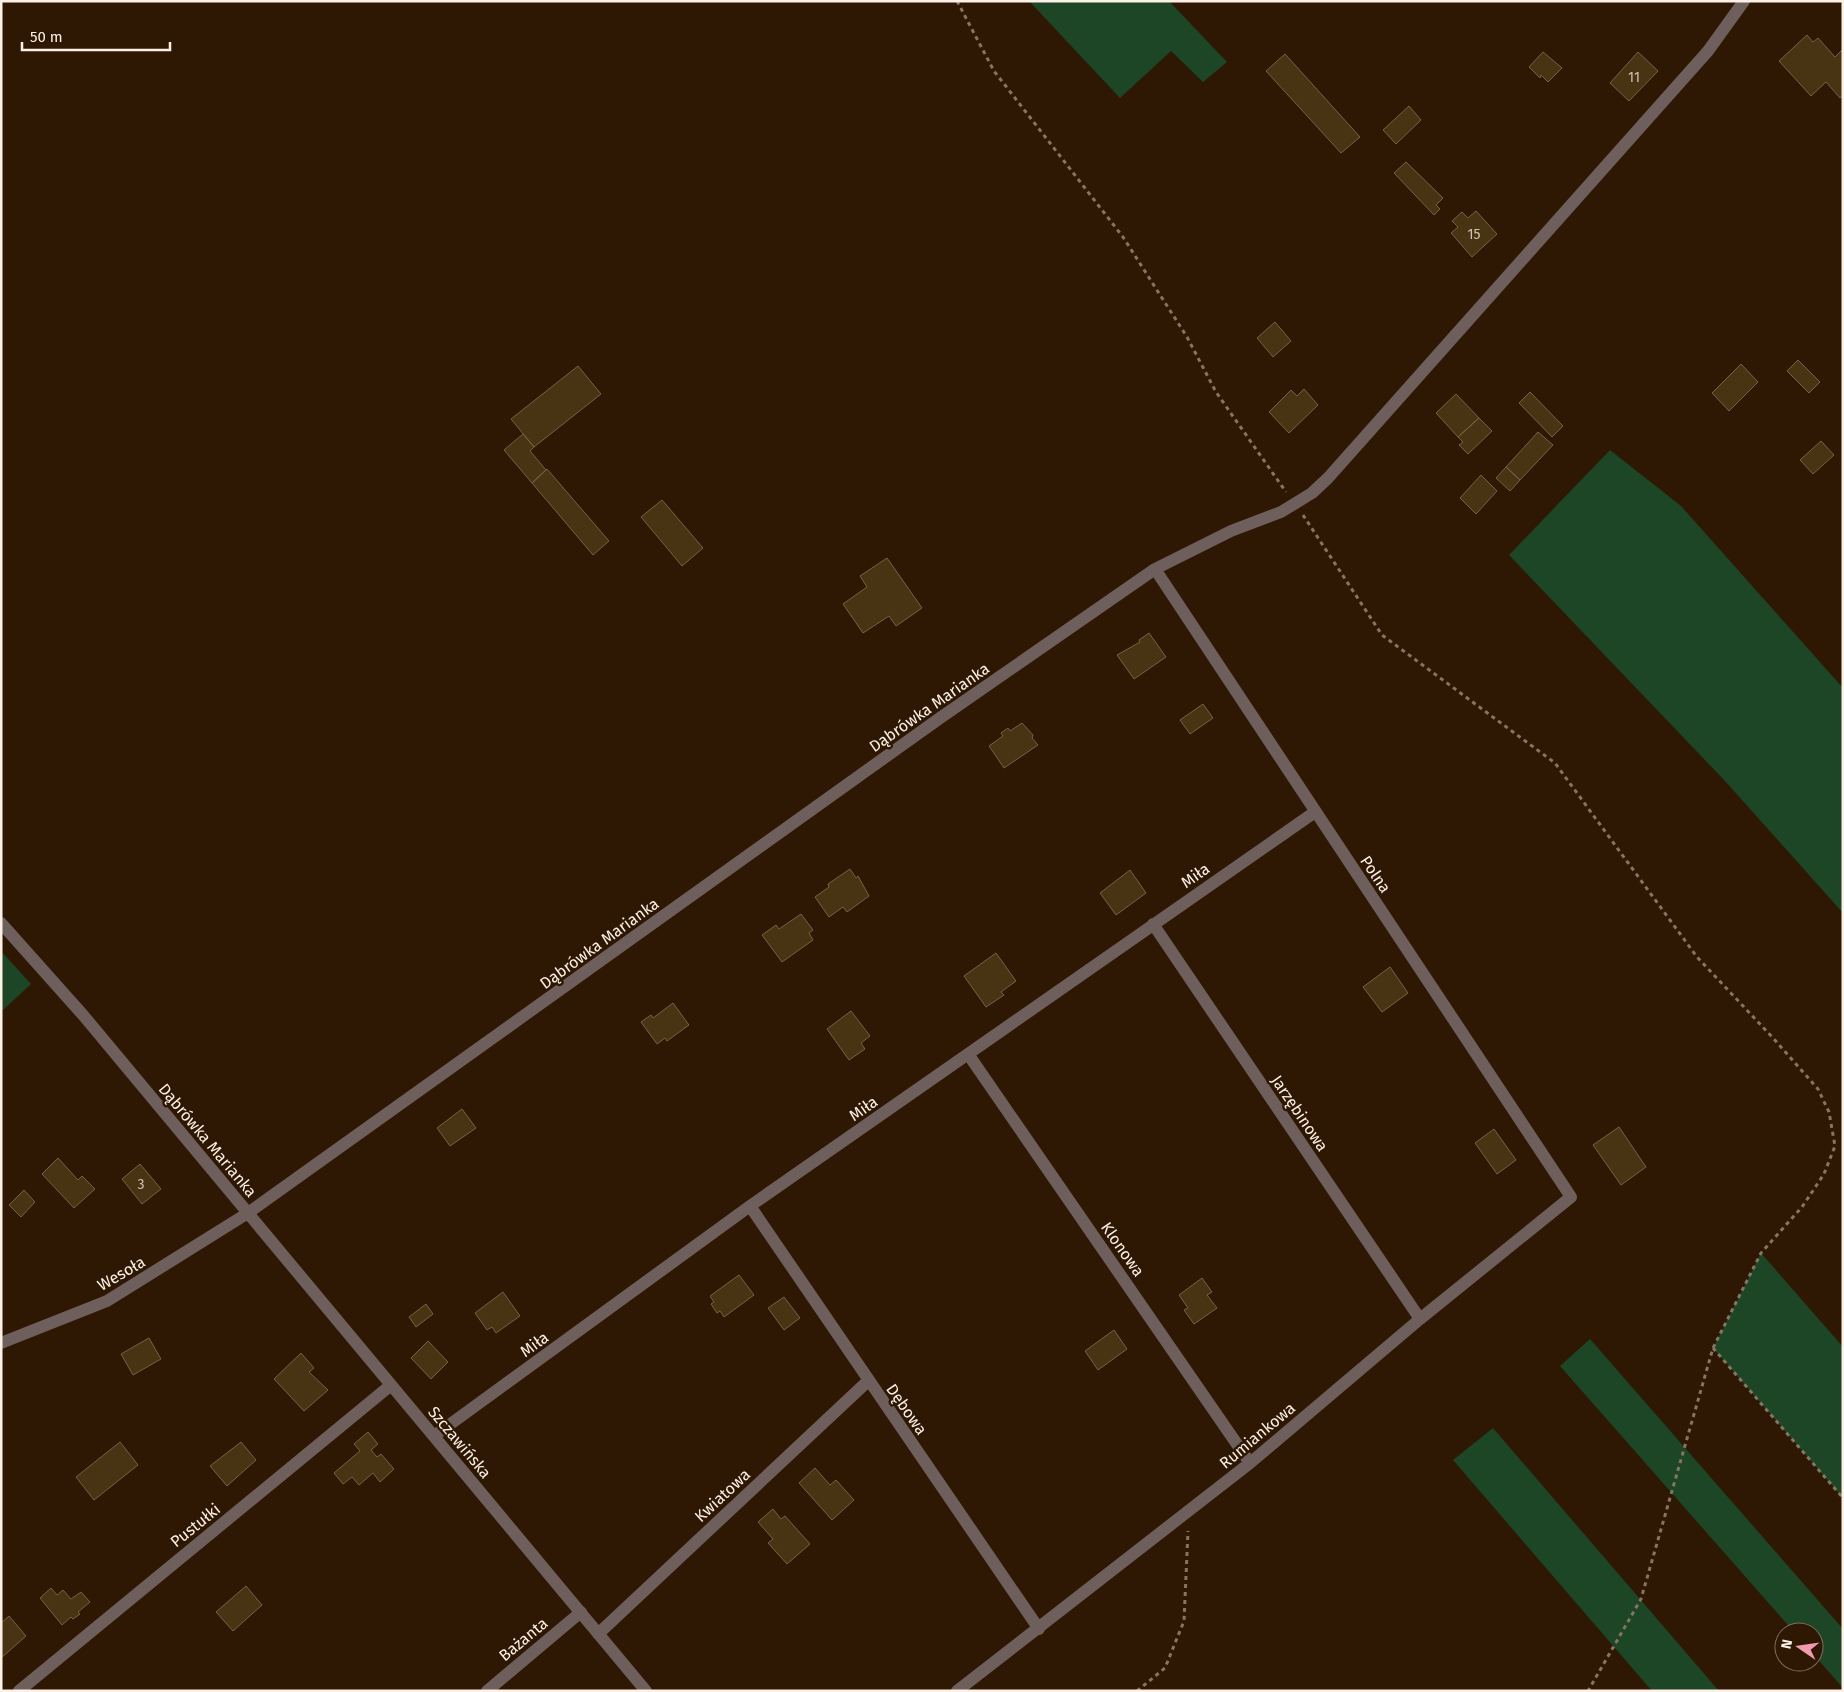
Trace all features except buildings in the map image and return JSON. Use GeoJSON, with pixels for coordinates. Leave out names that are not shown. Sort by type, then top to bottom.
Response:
{"type":"FeatureCollection","features":[{"type":"Feature","properties":{"kind":"street","name":"Dąbrówka Marianka"},"geometry":{"type":"LineString","coordinates":[[1,922],[83,1015],[248,1213],[932,724],[1155,568],[1209,541],[1295,504],[1312,493],[1335,471],[1708,51],[1744,1]]}},
{"type":"Feature","properties":{"kind":"street","name":"Polna"},"geometry":{"type":"LineString","coordinates":[[1155,568],[1570,1197]]}},
{"type":"Feature","properties":{"kind":"street","name":"Miła"},"geometry":{"type":"LineString","coordinates":[[434,1436],[750,1206],[1315,812]]}},
{"type":"Feature","properties":{"kind":"street","name":"Jarzębinowa"},"geometry":{"type":"LineString","coordinates":[[1153,924],[1420,1319]]}},
{"type":"Feature","properties":{"kind":"street","name":"Klonowa"},"geometry":{"type":"LineString","coordinates":[[968,1054],[1250,1463]]}},
{"type":"Feature","properties":{"kind":"street","name":"Rumiankowa"},"geometry":{"type":"LineString","coordinates":[[957,1691],[1250,1463],[1420,1319],[1570,1197]]}},
{"type":"Feature","properties":{"kind":"street","name":"Dębowa"},"geometry":{"type":"LineString","coordinates":[[750,1206],[1039,1629]]}},
{"type":"Feature","properties":{"kind":"street","name":"Wesoła"},"geometry":{"type":"LineString","coordinates":[[1,1343],[107,1301],[248,1213]]}},
{"type":"Feature","properties":{"kind":"street","name":"Szczawińska"},"geometry":{"type":"LineString","coordinates":[[248,1213],[646,1691]]}},
{"type":"Feature","properties":{"kind":"street","name":"Kwiatowa"},"geometry":{"type":"LineString","coordinates":[[598,1634],[868,1381]]}},
{"type":"Feature","properties":{"kind":"street","name":"Pustułki"},"geometry":{"type":"LineString","coordinates":[[19,1691],[391,1385]]}},
{"type":"Feature","properties":{"kind":"street","name":"Bażanta"},"geometry":{"type":"LineString","coordinates":[[487,1691],[580,1612]]}},
{"type":"Feature","properties":{"kind":"path"},"geometry":{"type":"LineString","coordinates":[[957,1],[994,71],[1123,237],[1187,337],[1216,392],[1295,504],[1382,635],[1556,763],[1697,957],[1818,1089],[1829,1112],[1835,1146],[1824,1174],[1802,1207],[1761,1253],[1713,1348],[1641,1599],[1588,1691]]}},
{"type":"Feature","properties":{"kind":"path"},"geometry":{"type":"LineString","coordinates":[[1713,1348],[1843,1498]]}},
{"type":"Feature","properties":{"kind":"path"},"geometry":{"type":"LineString","coordinates":[[1137,1691],[1165,1668],[1184,1621],[1189,1544],[1187,1513]]}},
{"type":"Feature","properties":{"kind":"green space"},"geometry":{"type":"Polygon","coordinates":[[[1029,1],[1169,1],[1227,62],[1203,82],[1171,51],[1120,98],[1029,1]]]}},
{"type":"Feature","properties":{"kind":"green space"},"geometry":{"type":"Polygon","coordinates":[[[1610,450],[1681,506],[1843,688],[1843,913],[1725,781],[1509,555],[1610,450]]]}},
{"type":"Feature","properties":{"kind":"green space"},"geometry":{"type":"Polygon","coordinates":[[[1,951],[31,984],[3,1010],[1,1008],[1,951]]]}},
{"type":"Feature","properties":{"kind":"green space"},"geometry":{"type":"Polygon","coordinates":[[[1761,1253],[1843,1347],[1843,1498],[1713,1348],[1761,1253]]]}},
{"type":"Feature","properties":{"kind":"green space"},"geometry":{"type":"Polygon","coordinates":[[[1590,1339],[1843,1629],[1843,1688],[1824,1666],[1824,1622],[1785,1622],[1560,1366],[1590,1339]]]}},
{"type":"Feature","properties":{"kind":"green space"},"geometry":{"type":"Polygon","coordinates":[[[1493,1428],[1719,1691],[1652,1691],[1453,1460],[1493,1428]]]}}]}
